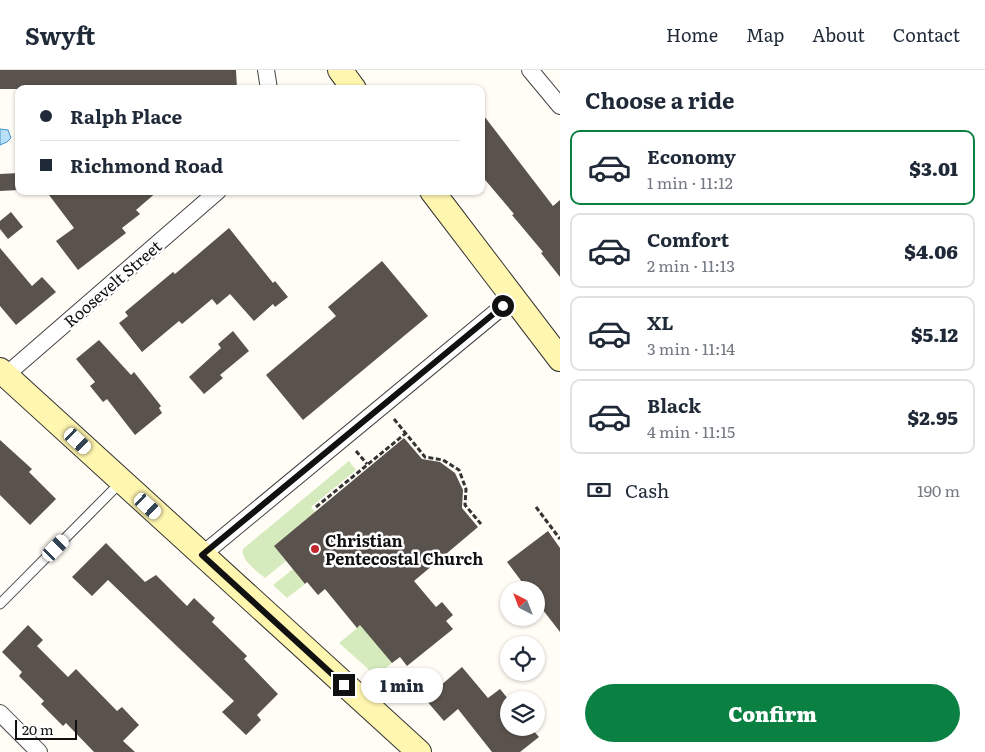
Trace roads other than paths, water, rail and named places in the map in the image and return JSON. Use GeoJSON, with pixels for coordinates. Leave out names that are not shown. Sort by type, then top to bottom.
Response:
{"type":"FeatureCollection","features":[{"type":"Feature","properties":{"kind":"main road"},"geometry":{"type":"LineString","coordinates":[[340,70],[351,85]]}},
{"type":"Feature","properties":{"kind":"main road"},"geometry":{"type":"LineString","coordinates":[[435,195],[560,359]]}},
{"type":"Feature","properties":{"kind":"main road"},"geometry":{"type":"LineString","coordinates":[[2,375],[419,752]]}},
{"type":"Feature","properties":{"kind":"street"},"geometry":{"type":"LineString","coordinates":[[266,70],[268,85]]}},
{"type":"Feature","properties":{"kind":"street"},"geometry":{"type":"LineString","coordinates":[[530,70],[560,106]]}},
{"type":"Feature","properties":{"kind":"street","name":"Roosevelt Street"},"geometry":{"type":"LineString","coordinates":[[2,375],[213,195]]}},
{"type":"Feature","properties":{"kind":"street"},"geometry":{"type":"LineString","coordinates":[[202,555],[513,298]]}},
{"type":"Feature","properties":{"kind":"street"},"geometry":{"type":"LineString","coordinates":[[0,713],[39,752]]}},
{"type":"Feature","properties":{"kind":"lane"},"geometry":{"type":"LineString","coordinates":[[0,604],[121,481]]}},
{"type":"Feature","properties":{"kind":"water"},"geometry":{"type":"Polygon","coordinates":[[[0,129],[8,130],[11,138],[0,145],[0,129]]]}},
{"type":"Feature","properties":{"kind":"place","name":"Christian Pentecostal Church"},"geometry":{"type":"Point","coordinates":[315,549]}}]}
